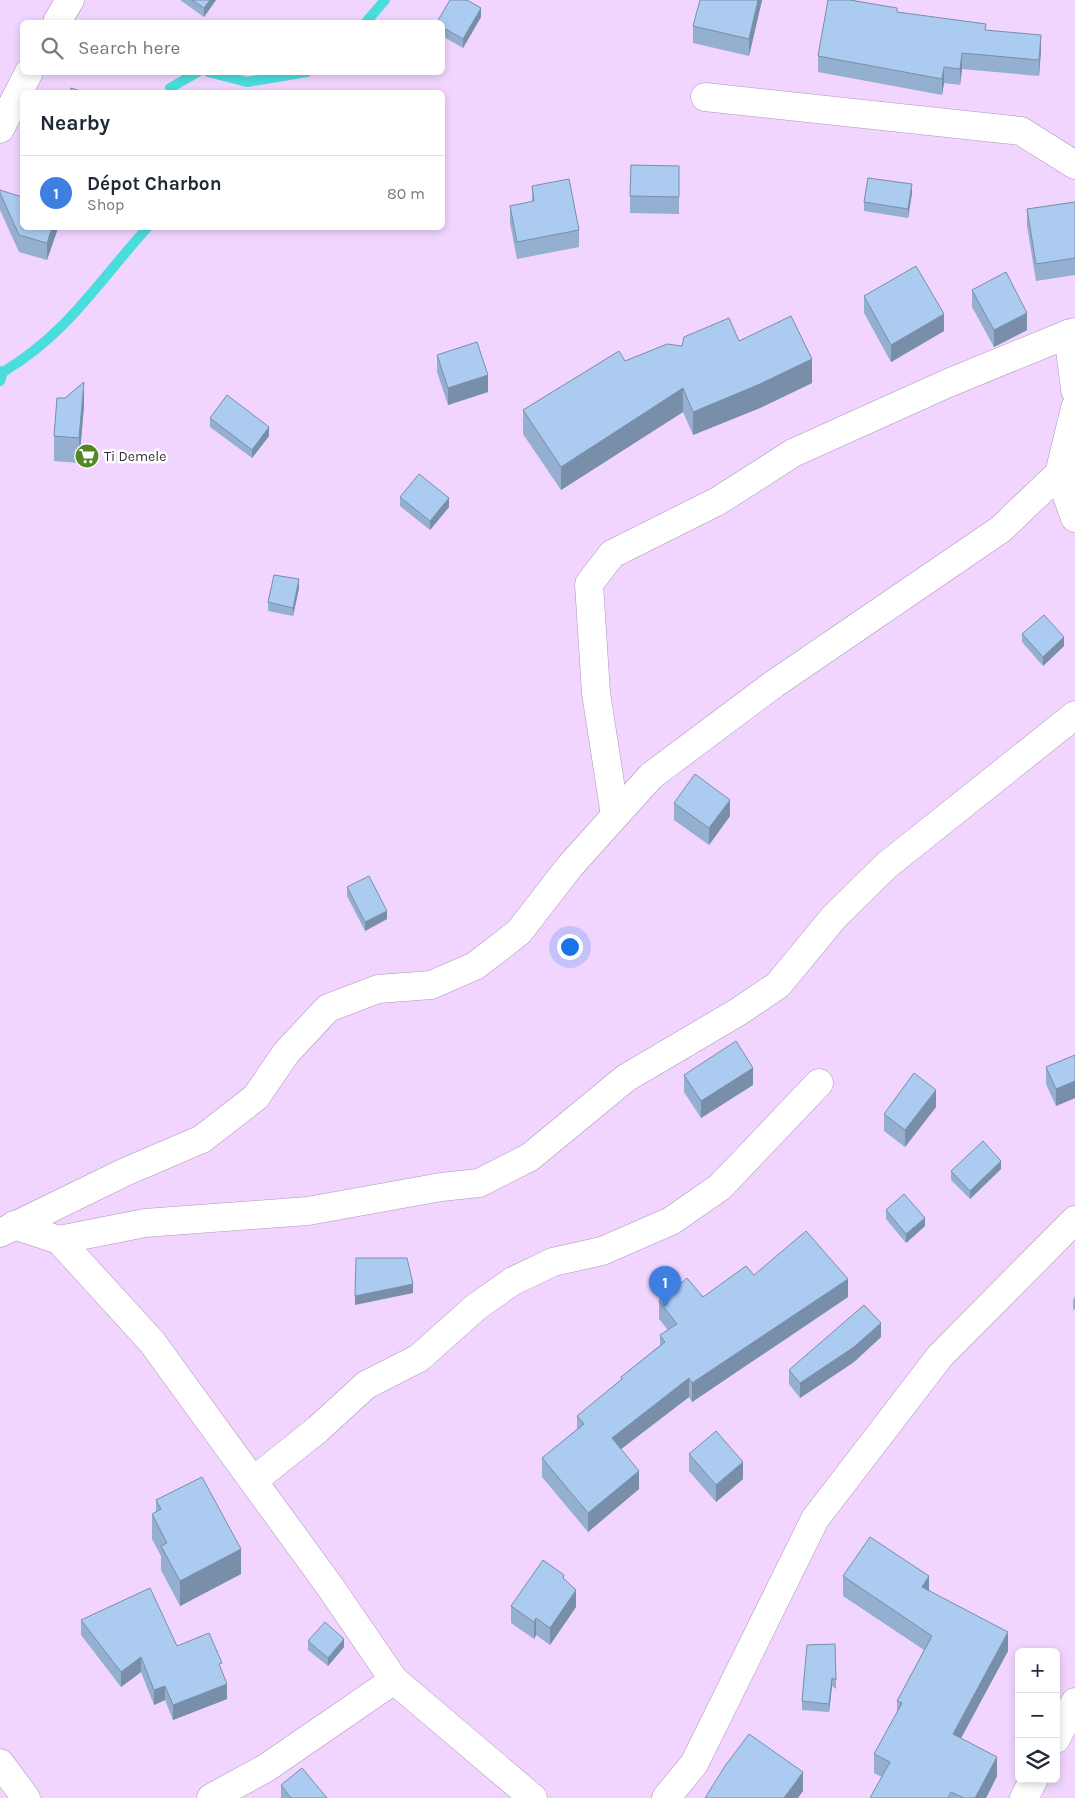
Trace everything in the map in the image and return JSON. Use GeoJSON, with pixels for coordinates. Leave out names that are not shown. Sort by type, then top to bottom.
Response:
{"type":"FeatureCollection","features":[{"type":"Feature","properties":{"kind":"street"},"geometry":{"type":"LineString","coordinates":[[58,20],[70,0]]}},
{"type":"Feature","properties":{"kind":"street"},"geometry":{"type":"LineString","coordinates":[[0,128],[27,75]]}},
{"type":"Feature","properties":{"kind":"street"},"geometry":{"type":"LineString","coordinates":[[705,97],[1021,130],[1075,165]]}},
{"type":"Feature","properties":{"kind":"street"},"geometry":{"type":"LineString","coordinates":[[615,815],[596,693],[589,584],[612,554],[718,501],[793,454],[946,384],[1072,333],[1075,390]]}},
{"type":"Feature","properties":{"kind":"street"},"geometry":{"type":"LineString","coordinates":[[1075,408],[1067,466],[1075,518]]}},
{"type":"Feature","properties":{"kind":"street"},"geometry":{"type":"LineString","coordinates":[[7,1229],[125,1172],[202,1139],[256,1097],[286,1053],[328,1008],[378,989],[431,985],[475,966],[519,932],[570,866],[651,776],[774,684],[1001,529],[1067,466]]}},
{"type":"Feature","properties":{"kind":"street"},"geometry":{"type":"LineString","coordinates":[[7,1229],[59,1240],[145,1224],[308,1211],[441,1187],[479,1183],[488,1179],[530,1156],[626,1078],[738,1012],[778,985],[834,917],[887,864],[1075,716]]}},
{"type":"Feature","properties":{"kind":"street"},"geometry":{"type":"LineString","coordinates":[[253,1481],[318,1429],[366,1385],[419,1358],[476,1307],[513,1281],[553,1262],[602,1251],[671,1221],[720,1187],[819,1083]]}},
{"type":"Feature","properties":{"kind":"street"},"geometry":{"type":"LineString","coordinates":[[666,1798],[694,1764],[815,1519],[940,1356],[1075,1220]]}},
{"type":"Feature","properties":{"kind":"street"},"geometry":{"type":"LineString","coordinates":[[59,1240],[152,1342],[394,1680],[533,1798]]}},
{"type":"Feature","properties":{"kind":"street"},"geometry":{"type":"LineString","coordinates":[[211,1798],[266,1768],[394,1680]]}},
{"type":"Feature","properties":{"kind":"street"},"geometry":{"type":"LineString","coordinates":[[1057,1738],[1075,1702]]}},
{"type":"Feature","properties":{"kind":"street"},"geometry":{"type":"LineString","coordinates":[[0,1763],[26,1798]]}},
{"type":"Feature","properties":{"kind":"street"},"geometry":{"type":"LineString","coordinates":[[1024,1798],[1032,1783]]}},
{"type":"Feature","properties":{"kind":"building"},"geometry":{"type":"Polygon","coordinates":[[[192,0],[210,0],[204,8],[192,0]]]}},
{"type":"Feature","properties":{"kind":"building"},"geometry":{"type":"Polygon","coordinates":[[[450,0],[467,0],[481,8],[463,39],[445,29],[445,20],[438,20],[450,0]]]}},
{"type":"Feature","properties":{"kind":"building"},"geometry":{"type":"Polygon","coordinates":[[[700,0],[758,0],[749,39],[693,26],[700,0]]]}},
{"type":"Feature","properties":{"kind":"building"},"geometry":{"type":"Polygon","coordinates":[[[828,0],[850,0],[897,8],[897,12],[986,24],[985,30],[1041,35],[1039,60],[962,53],[960,69],[944,67],[942,79],[818,56],[828,0]]]}},
{"type":"Feature","properties":{"kind":"building"},"geometry":{"type":"Polygon","coordinates":[[[631,165],[679,166],[679,197],[630,196],[631,165]]]}},
{"type":"Feature","properties":{"kind":"building"},"geometry":{"type":"Polygon","coordinates":[[[868,178],[912,184],[908,209],[864,202],[868,178]]]}},
{"type":"Feature","properties":{"kind":"building"},"geometry":{"type":"Polygon","coordinates":[[[569,179],[579,230],[517,242],[510,206],[534,201],[532,186],[569,179]]]}},
{"type":"Feature","properties":{"kind":"building"},"geometry":{"type":"Polygon","coordinates":[[[0,190],[20,196],[20,230],[51,230],[47,243],[19,235],[0,190]]]}},
{"type":"Feature","properties":{"kind":"building"},"geometry":{"type":"Polygon","coordinates":[[[1075,202],[1075,258],[1036,264],[1027,209],[1075,202]]]}},
{"type":"Feature","properties":{"kind":"building"},"geometry":{"type":"Polygon","coordinates":[[[916,266],[944,314],[891,345],[864,296],[916,266]]]}},
{"type":"Feature","properties":{"kind":"building"},"geometry":{"type":"Polygon","coordinates":[[[1006,272],[1027,313],[994,330],[972,290],[1006,272]]]}},
{"type":"Feature","properties":{"kind":"building"},"geometry":{"type":"Polygon","coordinates":[[[791,316],[812,359],[760,384],[693,412],[683,388],[561,467],[523,410],[619,351],[625,361],[667,344],[682,346],[684,337],[729,318],[739,341],[791,316]]]}},
{"type":"Feature","properties":{"kind":"building"},"geometry":{"type":"Polygon","coordinates":[[[477,342],[488,375],[448,388],[437,355],[477,342]]]}},
{"type":"Feature","properties":{"kind":"building"},"geometry":{"type":"Polygon","coordinates":[[[84,382],[79,438],[54,436],[57,398],[65,398],[84,382]]]}},
{"type":"Feature","properties":{"kind":"building"},"geometry":{"type":"Polygon","coordinates":[[[227,395],[269,427],[252,450],[210,418],[227,395]]]}},
{"type":"Feature","properties":{"kind":"building"},"geometry":{"type":"Polygon","coordinates":[[[419,474],[449,498],[430,521],[400,497],[419,474]]]}},
{"type":"Feature","properties":{"kind":"building"},"geometry":{"type":"Polygon","coordinates":[[[274,575],[299,579],[293,608],[268,602],[274,575]]]}},
{"type":"Feature","properties":{"kind":"building"},"geometry":{"type":"Polygon","coordinates":[[[1044,615],[1064,637],[1043,657],[1022,634],[1044,615]]]}},
{"type":"Feature","properties":{"kind":"building"},"geometry":{"type":"Polygon","coordinates":[[[695,774],[730,800],[709,828],[674,803],[695,774]]]}},
{"type":"Feature","properties":{"kind":"building"},"geometry":{"type":"Polygon","coordinates":[[[369,876],[387,911],[365,922],[347,887],[369,876]]]}},
{"type":"Feature","properties":{"kind":"building"},"geometry":{"type":"Polygon","coordinates":[[[736,1041],[753,1068],[701,1101],[684,1075],[736,1041]]]}},
{"type":"Feature","properties":{"kind":"building"},"geometry":{"type":"Polygon","coordinates":[[[1075,1055],[1075,1081],[1056,1089],[1046,1067],[1075,1055]]]}},
{"type":"Feature","properties":{"kind":"building"},"geometry":{"type":"Polygon","coordinates":[[[914,1073],[936,1090],[905,1130],[884,1114],[914,1073]]]}},
{"type":"Feature","properties":{"kind":"building"},"geometry":{"type":"Polygon","coordinates":[[[983,1141],[1001,1161],[970,1191],[951,1171],[983,1141]]]}},
{"type":"Feature","properties":{"kind":"building"},"geometry":{"type":"Polygon","coordinates":[[[904,1194],[925,1218],[906,1234],[886,1210],[904,1194]]]}},
{"type":"Feature","properties":{"kind":"building"},"geometry":{"type":"Polygon","coordinates":[[[806,1231],[848,1279],[692,1383],[689,1378],[612,1438],[639,1471],[588,1513],[542,1458],[584,1424],[577,1416],[622,1379],[621,1377],[665,1342],[660,1335],[677,1324],[659,1301],[687,1278],[703,1297],[746,1266],[754,1275],[806,1231]]]}},
{"type":"Feature","properties":{"kind":"building"},"geometry":{"type":"Polygon","coordinates":[[[356,1258],[407,1258],[413,1284],[355,1296],[356,1258]]]}},
{"type":"Feature","properties":{"kind":"building"},"geometry":{"type":"Polygon","coordinates":[[[864,1305],[881,1323],[854,1347],[800,1383],[789,1370],[864,1305]]]}},
{"type":"Feature","properties":{"kind":"building"},"geometry":{"type":"Polygon","coordinates":[[[716,1431],[743,1462],[716,1485],[689,1454],[716,1431]]]}},
{"type":"Feature","properties":{"kind":"building"},"geometry":{"type":"Polygon","coordinates":[[[202,1477],[241,1549],[180,1581],[161,1546],[167,1543],[152,1514],[161,1509],[156,1500],[202,1477]]]}},
{"type":"Feature","properties":{"kind":"building"},"geometry":{"type":"Polygon","coordinates":[[[870,1537],[929,1576],[922,1587],[1008,1632],[953,1734],[997,1757],[975,1798],[964,1798],[951,1792],[948,1798],[870,1798],[890,1762],[874,1754],[902,1703],[897,1701],[932,1636],[843,1576],[870,1537]]]}},
{"type":"Feature","properties":{"kind":"building"},"geometry":{"type":"Polygon","coordinates":[[[543,1560],[564,1575],[563,1578],[576,1590],[550,1628],[536,1618],[534,1622],[511,1606],[543,1560]]]}},
{"type":"Feature","properties":{"kind":"building"},"geometry":{"type":"Polygon","coordinates":[[[150,1588],[177,1646],[209,1633],[222,1663],[219,1664],[227,1684],[173,1705],[165,1686],[154,1690],[141,1657],[121,1672],[81,1620],[150,1588]]]}},
{"type":"Feature","properties":{"kind":"building"},"geometry":{"type":"Polygon","coordinates":[[[325,1622],[344,1639],[328,1658],[308,1641],[325,1622]]]}},
{"type":"Feature","properties":{"kind":"building"},"geometry":{"type":"Polygon","coordinates":[[[835,1644],[836,1680],[832,1678],[829,1704],[802,1701],[807,1645],[835,1644]]]}},
{"type":"Feature","properties":{"kind":"building"},"geometry":{"type":"Polygon","coordinates":[[[749,1734],[803,1772],[784,1798],[705,1798],[725,1766],[749,1734]]]}},
{"type":"Feature","properties":{"kind":"building"},"geometry":{"type":"Polygon","coordinates":[[[302,1768],[327,1798],[291,1798],[281,1785],[302,1768]]]}},
{"type":"Feature","properties":{"kind":"waterway"},"geometry":{"type":"LineString","coordinates":[[368,20],[385,0]]}},
{"type":"Feature","properties":{"kind":"waterway"},"geometry":{"type":"LineString","coordinates":[[172,90],[170,88],[193,75]]}},
{"type":"Feature","properties":{"kind":"waterway"},"geometry":{"type":"LineString","coordinates":[[220,75],[247,82],[289,75]]}},
{"type":"Feature","properties":{"kind":"waterway"},"geometry":{"type":"LineString","coordinates":[[3,372],[26,357],[64,324],[145,230]]}},
{"type":"Feature","properties":{"kind":"waterway"},"geometry":{"type":"LineString","coordinates":[[0,371],[3,372],[0,381]]}},
{"type":"Feature","properties":{"kind":"place","name":"Ti Demele"},"geometry":{"type":"Point","coordinates":[87,456]}},
{"type":"Feature","properties":{"kind":"place","name":"Dépot Charbon"},"geometry":{"type":"Point","coordinates":[665,1307]}}]}
